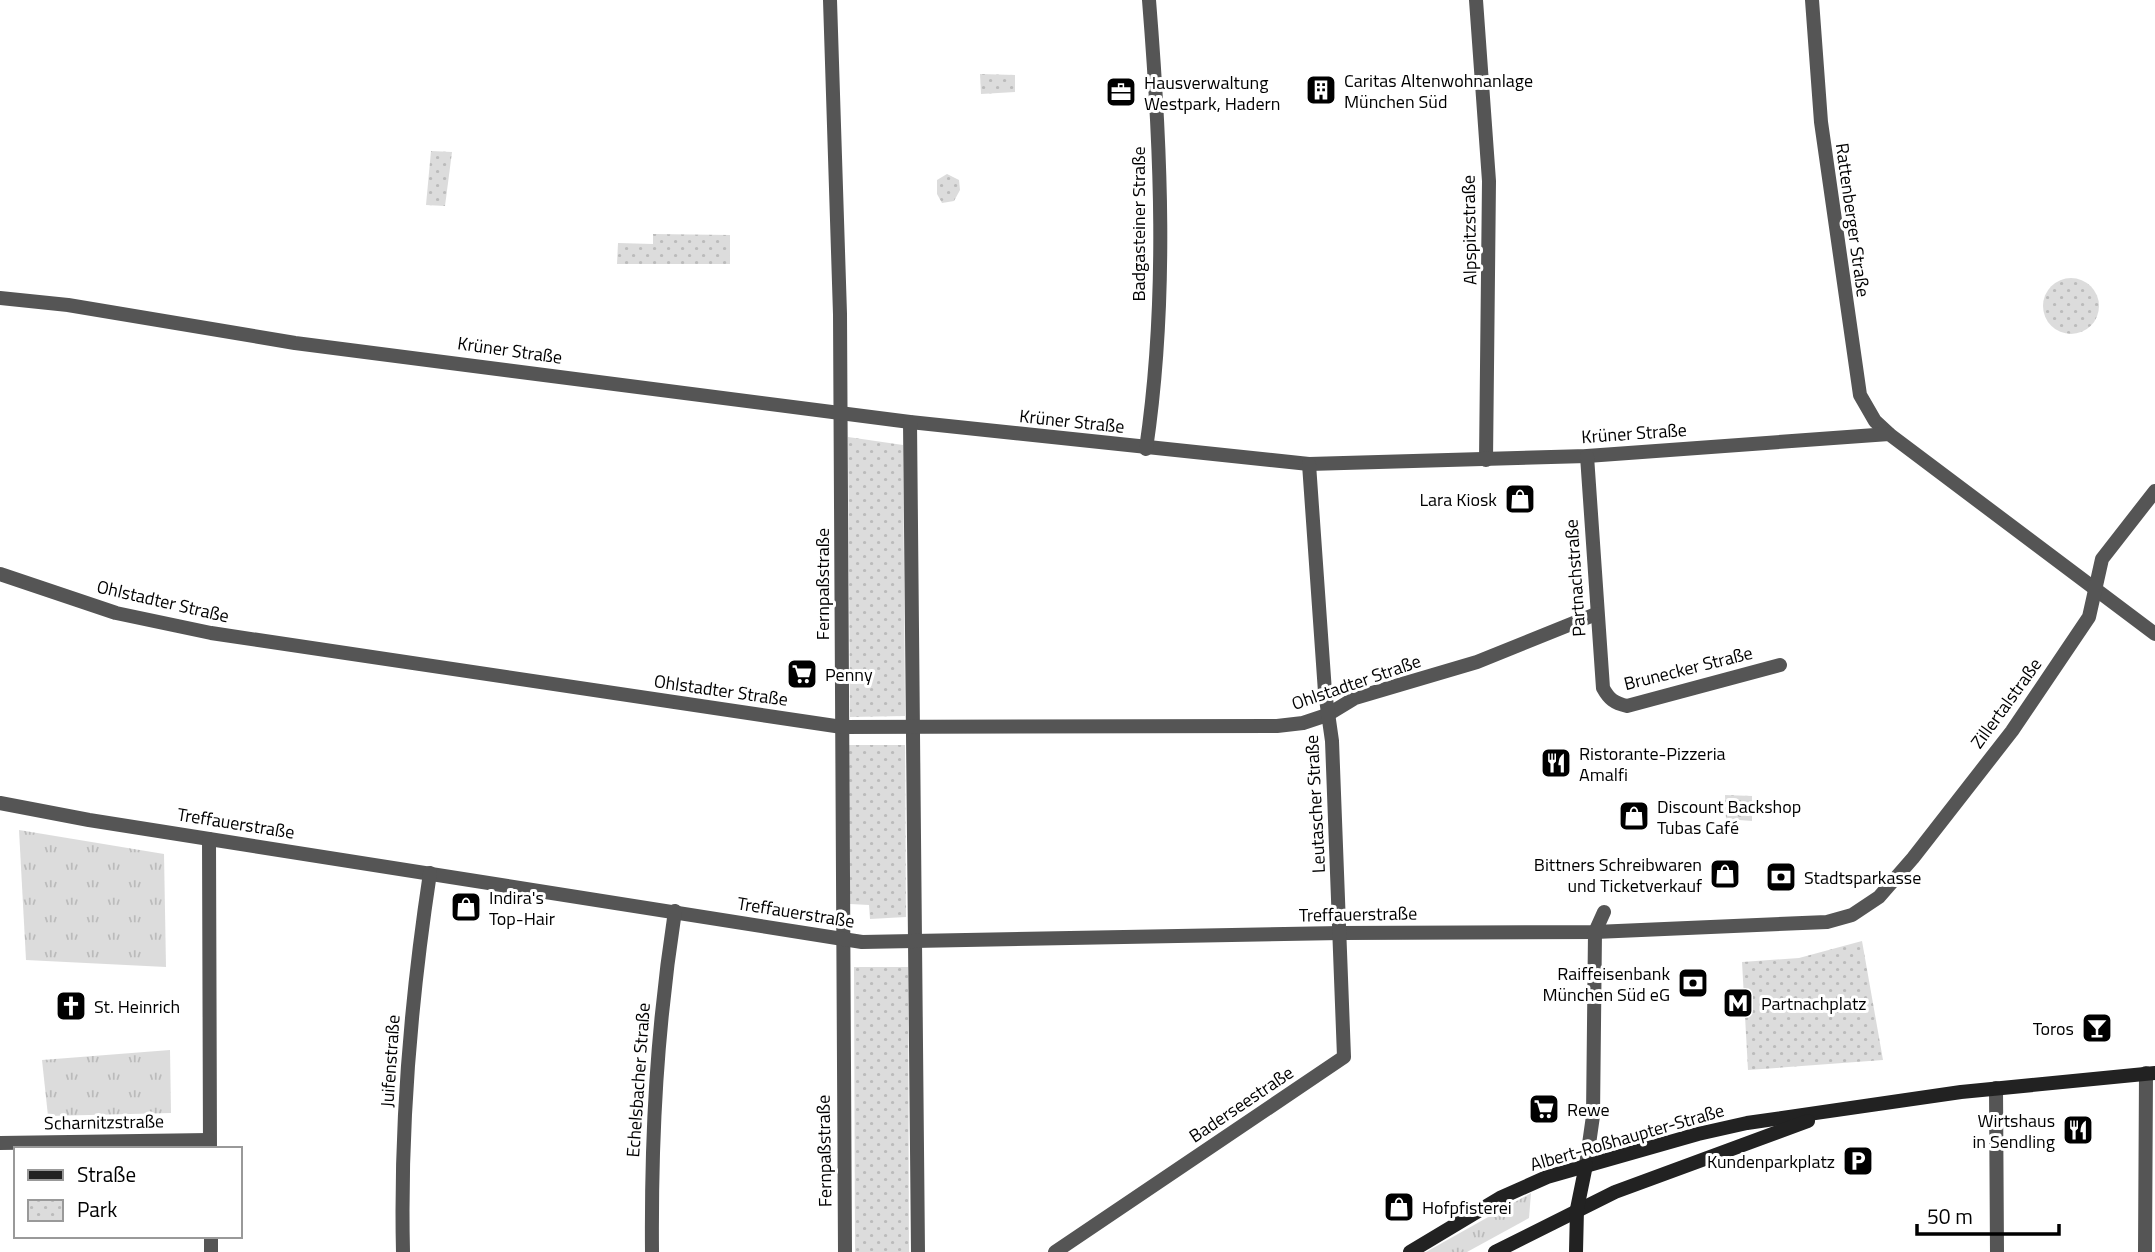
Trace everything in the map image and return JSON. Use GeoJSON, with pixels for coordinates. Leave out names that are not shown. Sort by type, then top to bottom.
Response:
{"type":"FeatureCollection","features":[{"type":"Feature","properties":{"kind":"main road","name":"Albert-Roßhaupter-Straße"},"geometry":{"type":"LineString","coordinates":[[1410,1252],[1500,1198],[1547,1177],[1747,1123],[1996,1088],[2150,1073]]}},
{"type":"Feature","properties":{"kind":"main road","name":"Albert-Roßhaupter-Straße"},"geometry":{"type":"LineString","coordinates":[[1495,1252],[1615,1192],[1829,1113]]}},
{"type":"Feature","properties":{"kind":"main road"},"geometry":{"type":"LineString","coordinates":[[1576,1252],[1577,1209],[1587,1165]]}},
{"type":"Feature","properties":{"kind":"street","name":"Fernpaßstraße"},"geometry":{"type":"LineString","coordinates":[[830,0],[841,413],[841,940],[845,1252]]}},
{"type":"Feature","properties":{"kind":"street","name":"Badgasteiner Straße"},"geometry":{"type":"LineString","coordinates":[[1146,449],[1153,405],[1161,230],[1149,0]]}},
{"type":"Feature","properties":{"kind":"street","name":"Alpspitzstraße"},"geometry":{"type":"LineString","coordinates":[[1476,0],[1489,181],[1486,460]]}},
{"type":"Feature","properties":{"kind":"street","name":"Rattenberger Straße"},"geometry":{"type":"LineString","coordinates":[[1812,0],[1821,122],[1860,395],[1875,421],[1889,435]]}},
{"type":"Feature","properties":{"kind":"street","name":"Krüner Straße"},"geometry":{"type":"LineString","coordinates":[[0,298],[68,305],[295,343],[910,422],[1146,449],[1309,464],[1587,456],[1889,435]]}},
{"type":"Feature","properties":{"kind":"street"},"geometry":{"type":"LineString","coordinates":[[910,422],[918,1252]]}},
{"type":"Feature","properties":{"kind":"street"},"geometry":{"type":"LineString","coordinates":[[1889,435],[2155,634]]}},
{"type":"Feature","properties":{"kind":"street","name":"Partnachstraße"},"geometry":{"type":"LineString","coordinates":[[1587,456],[1595,614],[1603,688],[1608,697]]}},
{"type":"Feature","properties":{"kind":"street","name":"Leutascher Straße"},"geometry":{"type":"LineString","coordinates":[[1309,464],[1327,715],[1332,741],[1341,933]]}},
{"type":"Feature","properties":{"kind":"street","name":"Zillertalstraße"},"geometry":{"type":"LineString","coordinates":[[1595,932],[1827,922],[1852,915],[1878,897],[1913,858],[2012,731],[2090,617],[2102,559],[2155,491]]}},
{"type":"Feature","properties":{"kind":"street","name":"Ohlstadter Straße"},"geometry":{"type":"LineString","coordinates":[[0,574],[116,613],[211,633],[842,727],[1277,726],[1303,723],[1327,715],[1355,698],[1477,662],[1595,614]]}},
{"type":"Feature","properties":{"kind":"street","name":"Brunecker Straße"},"geometry":{"type":"LineString","coordinates":[[1608,697],[1616,704],[1628,706],[1780,665]]}},
{"type":"Feature","properties":{"kind":"street","name":"Treffauerstraße"},"geometry":{"type":"LineString","coordinates":[[0,803],[841,940],[1595,932]]}},
{"type":"Feature","properties":{"kind":"street"},"geometry":{"type":"LineString","coordinates":[[209,839],[209,1144]]}},
{"type":"Feature","properties":{"kind":"street","name":"Juifenstraße"},"geometry":{"type":"LineString","coordinates":[[403,1252],[402,1182],[411,1028],[430,873]]}},
{"type":"Feature","properties":{"kind":"street","name":"Echelsbacher Straße"},"geometry":{"type":"LineString","coordinates":[[652,1252],[651,1146],[658,1028],[675,911]]}},
{"type":"Feature","properties":{"kind":"street"},"geometry":{"type":"LineString","coordinates":[[1587,1165],[1593,1116],[1595,932],[1604,912]]}},
{"type":"Feature","properties":{"kind":"street","name":"Baderseestraße"},"geometry":{"type":"LineString","coordinates":[[1055,1252],[1345,1057],[1341,933]]}},
{"type":"Feature","properties":{"kind":"street"},"geometry":{"type":"LineString","coordinates":[[2146,1252],[2150,1073]]}},
{"type":"Feature","properties":{"kind":"street"},"geometry":{"type":"LineString","coordinates":[[1996,1088],[1997,1252]]}},
{"type":"Feature","properties":{"kind":"street","name":"Scharnitzstraße"},"geometry":{"type":"LineString","coordinates":[[0,1143],[209,1144]]}},
{"type":"Feature","properties":{"kind":"green space"},"geometry":{"type":"Polygon","coordinates":[[[980,74],[1015,75],[1015,92],[981,94],[980,74]]]}},
{"type":"Feature","properties":{"kind":"green space"},"geometry":{"type":"Polygon","coordinates":[[[431,151],[452,152],[445,206],[426,205],[431,151]]]}},
{"type":"Feature","properties":{"kind":"green space"},"geometry":{"type":"Polygon","coordinates":[[[947,174],[959,180],[960,190],[954,201],[942,203],[937,194],[937,180],[947,174]]]}},
{"type":"Feature","properties":{"kind":"green space"},"geometry":{"type":"Polygon","coordinates":[[[653,234],[730,235],[730,264],[617,264],[618,243],[653,244],[653,234]]]}},
{"type":"Feature","properties":{"kind":"green space"},"geometry":{"type":"Polygon","coordinates":[[[2066,278],[2076,278],[2091,286],[2097,295],[2097,317],[2091,326],[2076,334],[2066,334],[2048,322],[2043,311],[2043,301],[2055,283],[2066,278]]]}},
{"type":"Feature","properties":{"kind":"green space"},"geometry":{"type":"Polygon","coordinates":[[[848,437],[903,445],[905,716],[850,717],[848,437]]]}},
{"type":"Feature","properties":{"kind":"green space"},"geometry":{"type":"Polygon","coordinates":[[[848,745],[905,745],[906,917],[870,919],[869,905],[850,904],[848,745]]]}},
{"type":"Feature","properties":{"kind":"green space"},"geometry":{"type":"Polygon","coordinates":[[[1725,795],[1752,796],[1752,821],[1726,819],[1725,795]]]}},
{"type":"Feature","properties":{"kind":"green space"},"geometry":{"type":"Polygon","coordinates":[[[19,830],[164,854],[166,967],[26,960],[19,830]]]}},
{"type":"Feature","properties":{"kind":"green space"},"geometry":{"type":"Polygon","coordinates":[[[1862,941],[1883,1060],[1748,1070],[1742,962],[1799,958],[1862,941]]]}},
{"type":"Feature","properties":{"kind":"green space"},"geometry":{"type":"Polygon","coordinates":[[[854,967],[908,967],[909,1252],[855,1252],[854,967]]]}},
{"type":"Feature","properties":{"kind":"green space"},"geometry":{"type":"Polygon","coordinates":[[[170,1050],[171,1113],[48,1116],[42,1060],[170,1050]]]}},
{"type":"Feature","properties":{"kind":"green space"},"geometry":{"type":"Polygon","coordinates":[[[1531,1193],[1529,1218],[1467,1252],[1426,1252],[1531,1193]]]}},
{"type":"Feature","properties":{"kind":"place","name":"Caritas Altenwohnanlage München Süd"},"geometry":{"type":"Point","coordinates":[1321,90]}},
{"type":"Feature","properties":{"kind":"place","name":"Hausverwaltung Westpark, Hadern"},"geometry":{"type":"Point","coordinates":[1121,92]}},
{"type":"Feature","properties":{"kind":"place","name":"Lara Kiosk"},"geometry":{"type":"Point","coordinates":[1520,499]}},
{"type":"Feature","properties":{"kind":"place","name":"Penny"},"geometry":{"type":"Point","coordinates":[802,674]}},
{"type":"Feature","properties":{"kind":"place","name":"Ristorante-Pizzeria Amalfi"},"geometry":{"type":"Point","coordinates":[1556,763]}},
{"type":"Feature","properties":{"kind":"place","name":"Discount Backshop Tubas Café"},"geometry":{"type":"Point","coordinates":[1634,816]}},
{"type":"Feature","properties":{"kind":"place","name":"Bittners Schreibwaren und Ticketverkauf"},"geometry":{"type":"Point","coordinates":[1725,874]}},
{"type":"Feature","properties":{"kind":"place","name":"Stadtsparkasse"},"geometry":{"type":"Point","coordinates":[1781,877]}},
{"type":"Feature","properties":{"kind":"place","name":"Indira's Top-Hair"},"geometry":{"type":"Point","coordinates":[466,907]}},
{"type":"Feature","properties":{"kind":"place","name":"Raiffeisenbank München Süd eG"},"geometry":{"type":"Point","coordinates":[1693,983]}},
{"type":"Feature","properties":{"kind":"place","name":"Partnachplatz"},"geometry":{"type":"Point","coordinates":[1738,1003]}},
{"type":"Feature","properties":{"kind":"place","name":"St. Heinrich"},"geometry":{"type":"Point","coordinates":[71,1006]}},
{"type":"Feature","properties":{"kind":"place","name":"Toros"},"geometry":{"type":"Point","coordinates":[2097,1028]}},
{"type":"Feature","properties":{"kind":"place","name":"Rewe"},"geometry":{"type":"Point","coordinates":[1544,1109]}},
{"type":"Feature","properties":{"kind":"place","name":"Wirtshaus in Sendling"},"geometry":{"type":"Point","coordinates":[2078,1130]}},
{"type":"Feature","properties":{"kind":"place","name":"Kundenparkplatz"},"geometry":{"type":"Point","coordinates":[1858,1161]}},
{"type":"Feature","properties":{"kind":"place","name":"Hofpfisterei"},"geometry":{"type":"Point","coordinates":[1399,1207]}}]}
